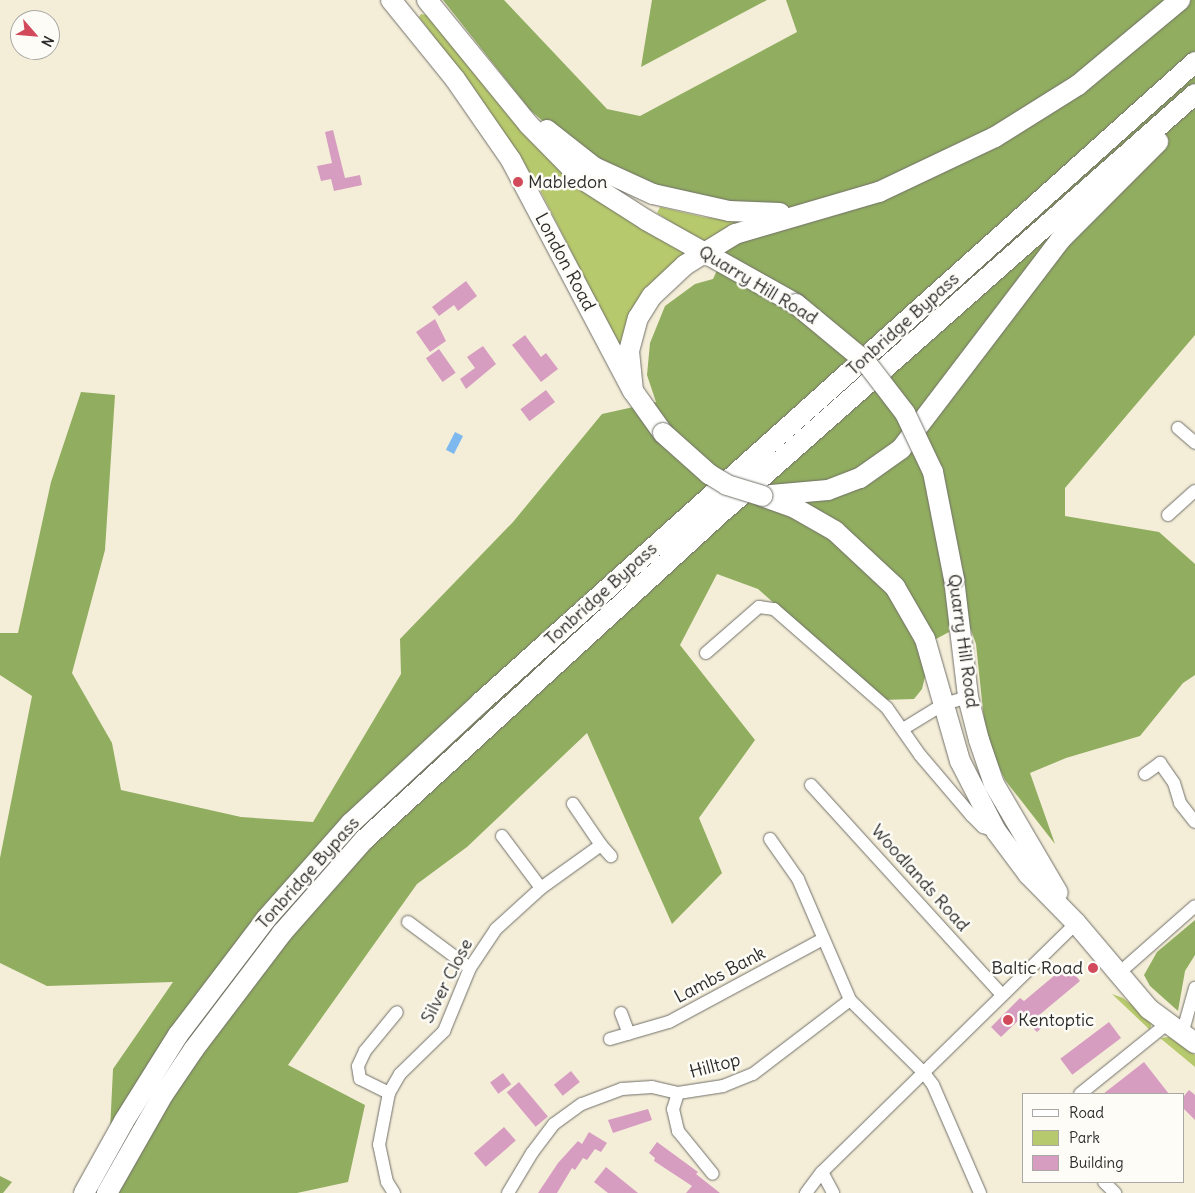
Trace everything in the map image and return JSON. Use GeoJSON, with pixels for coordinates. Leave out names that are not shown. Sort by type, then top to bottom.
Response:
{"type":"FeatureCollection","features":[{"type":"Feature","properties":{"kind":"highway","name":"London Road"},"geometry":{"type":"LineString","coordinates":[[391,0],[455,79],[511,160],[633,391],[663,433],[709,474],[727,485],[762,496],[797,501]]}},
{"type":"Feature","properties":{"kind":"highway","name":"Quarry Hill Road"},"geometry":{"type":"LineString","coordinates":[[427,0],[529,125],[582,179],[631,211],[796,304],[865,361],[905,413],[933,472],[954,579],[968,697],[994,784],[1076,922]]}},
{"type":"Feature","properties":{"kind":"highway"},"geometry":{"type":"LineString","coordinates":[[633,391],[629,351],[632,332],[652,296],[685,265],[734,234],[879,192],[995,137],[1078,85],[1180,0]]}},
{"type":"Feature","properties":{"kind":"highway","name":"Tonbridge Bypass"},"geometry":{"type":"LineString","coordinates":[[84,1193],[124,1121],[184,1028],[266,918],[351,823],[488,696],[1195,62]]}},
{"type":"Feature","properties":{"kind":"highway","name":"Tonbridge Bypass"},"geometry":{"type":"LineString","coordinates":[[107,1193],[159,1102],[194,1049],[282,933],[365,839],[722,513],[1195,94]]}},
{"type":"Feature","properties":{"kind":"highway"},"geometry":{"type":"LineString","coordinates":[[509,99],[594,167],[652,194],[729,211],[758,214],[813,212]]}},
{"type":"Feature","properties":{"kind":"highway"},"geometry":{"type":"LineString","coordinates":[[797,501],[860,478],[901,449],[948,390],[993,324],[1060,240],[1144,157],[1195,100]]}},
{"type":"Feature","properties":{"kind":"highway"},"geometry":{"type":"LineString","coordinates":[[652,296],[699,272],[712,268],[733,270]]}},
{"type":"Feature","properties":{"kind":"highway","name":"Quarry Hill Road"},"geometry":{"type":"LineString","coordinates":[[797,501],[836,531],[895,587],[925,639],[960,761],[996,831],[1028,874],[1076,922],[1149,1009],[1182,1033]]}},
{"type":"Feature","properties":{"kind":"street"},"geometry":{"type":"LineString","coordinates":[[1178,428],[1195,443]]}},
{"type":"Feature","properties":{"kind":"street"},"geometry":{"type":"LineString","coordinates":[[1168,515],[1195,491]]}},
{"type":"Feature","properties":{"kind":"street","name":"Quarry Hill Road"},"geometry":{"type":"LineString","coordinates":[[706,653],[759,607],[774,609],[887,708],[920,755],[971,815],[984,827],[996,831]]}},
{"type":"Feature","properties":{"kind":"street"},"geometry":{"type":"LineString","coordinates":[[903,729],[944,704],[968,697]]}},
{"type":"Feature","properties":{"kind":"street"},"geometry":{"type":"LineString","coordinates":[[1145,774],[1160,763],[1174,783],[1180,803],[1195,822]]}},
{"type":"Feature","properties":{"kind":"street","name":"Woodlands Road"},"geometry":{"type":"LineString","coordinates":[[811,786],[1002,996]]}},
{"type":"Feature","properties":{"kind":"street"},"geometry":{"type":"LineString","coordinates":[[574,804],[601,845],[611,856]]}},
{"type":"Feature","properties":{"kind":"street"},"geometry":{"type":"LineString","coordinates":[[502,836],[541,888]]}},
{"type":"Feature","properties":{"kind":"street"},"geometry":{"type":"LineString","coordinates":[[770,840],[798,879],[850,1000],[924,1073],[933,1085],[980,1193]]}},
{"type":"Feature","properties":{"kind":"street","name":"Silver Close"},"geometry":{"type":"LineString","coordinates":[[394,1193],[387,1182],[379,1145],[389,1093],[400,1074],[444,1031],[470,968],[496,929],[541,888],[601,845]]}},
{"type":"Feature","properties":{"kind":"street"},"geometry":{"type":"LineString","coordinates":[[1119,973],[1195,906]]}},
{"type":"Feature","properties":{"kind":"street"},"geometry":{"type":"LineString","coordinates":[[408,922],[470,968]]}},
{"type":"Feature","properties":{"kind":"street"},"geometry":{"type":"LineString","coordinates":[[806,1193],[822,1172],[1076,922]]}},
{"type":"Feature","properties":{"kind":"street","name":"Lambs Bank"},"geometry":{"type":"LineString","coordinates":[[610,1040],[669,1022],[823,939]]}},
{"type":"Feature","properties":{"kind":"street"},"geometry":{"type":"LineString","coordinates":[[1082,1093],[1182,1033],[1195,988]]}},
{"type":"Feature","properties":{"kind":"street","name":"Hilltop"},"geometry":{"type":"LineString","coordinates":[[508,1193],[532,1153],[554,1124],[582,1104],[622,1089],[652,1088],[678,1093],[723,1086],[753,1074],[850,1000]]}},
{"type":"Feature","properties":{"kind":"street"},"geometry":{"type":"LineString","coordinates":[[389,1093],[360,1079],[358,1066],[365,1051],[397,1012]]}},
{"type":"Feature","properties":{"kind":"street"},"geometry":{"type":"LineString","coordinates":[[621,1013],[629,1034]]}},
{"type":"Feature","properties":{"kind":"street"},"geometry":{"type":"LineString","coordinates":[[678,1093],[673,1109],[678,1131],[712,1174]]}},
{"type":"Feature","properties":{"kind":"street"},"geometry":{"type":"LineString","coordinates":[[822,1172],[833,1193]]}},
{"type":"Feature","properties":{"kind":"street"},"geometry":{"type":"LineString","coordinates":[[1105,1183],[1115,1193]]}},
{"type":"Feature","properties":{"kind":"green space"},"geometry":{"type":"Polygon","coordinates":[[[443,0],[504,0],[607,109],[640,116],[797,32],[786,0],[1195,0],[1195,335],[1065,488],[1065,516],[1159,532],[1195,564],[1195,675],[1183,683],[1140,736],[1066,758],[1030,773],[1055,844],[1005,780],[986,739],[976,644],[968,622],[934,640],[922,689],[914,699],[882,700],[758,589],[717,574],[680,645],[755,740],[699,818],[722,873],[672,924],[587,733],[467,847],[417,884],[288,1065],[365,1105],[348,1182],[297,1193],[107,1193],[113,1069],[173,982],[47,986],[0,963],[0,858],[32,696],[0,675],[0,633],[18,633],[51,482],[81,392],[115,395],[105,550],[72,673],[112,743],[121,790],[241,817],[313,822],[401,674],[400,639],[513,522],[602,414],[656,402],[647,375],[650,343],[665,306],[695,284],[713,279],[726,251],[744,241],[767,208],[681,197],[573,147],[530,110],[443,0]]]}},
{"type":"Feature","properties":{"kind":"green space"},"geometry":{"type":"Polygon","coordinates":[[[652,0],[767,0],[641,67],[652,0]]]}},
{"type":"Feature","properties":{"kind":"green space"},"geometry":{"type":"Polygon","coordinates":[[[421,14],[432,16],[506,106],[695,254],[653,285],[623,354],[538,186],[489,111],[419,17],[421,14]]]}},
{"type":"Feature","properties":{"kind":"green space"},"geometry":{"type":"Polygon","coordinates":[[[660,207],[703,217],[744,222],[707,246],[657,213],[660,207]]]}},
{"type":"Feature","properties":{"kind":"green space"},"geometry":{"type":"Polygon","coordinates":[[[1195,920],[1195,955],[1185,971],[1178,1011],[1150,986],[1144,975],[1157,952],[1195,920]]]}},
{"type":"Feature","properties":{"kind":"green space"},"geometry":{"type":"Polygon","coordinates":[[[1112,994],[1123,998],[1149,1018],[1152,1022],[1150,1030],[1112,994]]]}},
{"type":"Feature","properties":{"kind":"green space"},"geometry":{"type":"Polygon","coordinates":[[[1169,1037],[1195,1055],[1195,1067],[1160,1038],[1169,1037]]]}},
{"type":"Feature","properties":{"kind":"green space"},"geometry":{"type":"Polygon","coordinates":[[[0,1176],[12,1182],[3,1193],[0,1193],[0,1176]]]}},
{"type":"Feature","properties":{"kind":"water"},"geometry":{"type":"Polygon","coordinates":[[[455,432],[463,436],[454,454],[446,450],[455,432]]]}},
{"type":"Feature","properties":{"kind":"building"},"geometry":{"type":"Polygon","coordinates":[[[333,130],[345,178],[360,175],[362,185],[334,191],[331,179],[321,181],[317,166],[332,163],[325,132],[333,130]]]}},
{"type":"Feature","properties":{"kind":"building"},"geometry":{"type":"Polygon","coordinates":[[[466,281],[477,296],[458,311],[454,305],[439,316],[432,307],[466,281]]]}},
{"type":"Feature","properties":{"kind":"building"},"geometry":{"type":"Polygon","coordinates":[[[435,319],[446,341],[430,352],[416,332],[435,319]]]}},
{"type":"Feature","properties":{"kind":"building"},"geometry":{"type":"Polygon","coordinates":[[[525,335],[541,357],[546,353],[558,369],[541,382],[512,345],[525,335]]]}},
{"type":"Feature","properties":{"kind":"building"},"geometry":{"type":"Polygon","coordinates":[[[483,346],[496,364],[466,389],[460,379],[475,368],[467,357],[483,346]]]}},
{"type":"Feature","properties":{"kind":"building"},"geometry":{"type":"Polygon","coordinates":[[[439,349],[456,373],[443,382],[426,358],[439,349]]]}},
{"type":"Feature","properties":{"kind":"building"},"geometry":{"type":"Polygon","coordinates":[[[546,390],[555,402],[529,421],[520,409],[546,390]]]}},
{"type":"Feature","properties":{"kind":"building"},"geometry":{"type":"Polygon","coordinates":[[[1067,965],[1080,981],[1038,1016],[1046,1024],[1037,1032],[1022,1017],[1001,1037],[991,1027],[1020,998],[1024,1001],[1067,965]]]}},
{"type":"Feature","properties":{"kind":"building"},"geometry":{"type":"Polygon","coordinates":[[[1109,1022],[1121,1038],[1072,1075],[1060,1059],[1109,1022]]]}},
{"type":"Feature","properties":{"kind":"building"},"geometry":{"type":"Polygon","coordinates":[[[1144,1062],[1168,1093],[1104,1093],[1144,1062]]]}},
{"type":"Feature","properties":{"kind":"building"},"geometry":{"type":"Polygon","coordinates":[[[571,1071],[580,1082],[563,1096],[554,1085],[571,1071]]]}},
{"type":"Feature","properties":{"kind":"building"},"geometry":{"type":"Polygon","coordinates":[[[503,1073],[511,1084],[498,1094],[490,1082],[503,1073]]]}},
{"type":"Feature","properties":{"kind":"building"},"geometry":{"type":"Polygon","coordinates":[[[519,1082],[548,1116],[536,1127],[507,1092],[519,1082]]]}},
{"type":"Feature","properties":{"kind":"building"},"geometry":{"type":"Polygon","coordinates":[[[1189,1090],[1195,1095],[1195,1120],[1185,1110],[1185,1095],[1189,1090]]]}},
{"type":"Feature","properties":{"kind":"building"},"geometry":{"type":"Polygon","coordinates":[[[648,1109],[652,1120],[613,1133],[608,1120],[648,1109]]]}},
{"type":"Feature","properties":{"kind":"building"},"geometry":{"type":"Polygon","coordinates":[[[504,1127],[516,1141],[486,1167],[474,1153],[504,1127]]]}},
{"type":"Feature","properties":{"kind":"building"},"geometry":{"type":"Polygon","coordinates":[[[589,1132],[607,1143],[601,1152],[595,1149],[587,1160],[583,1158],[575,1170],[572,1168],[557,1193],[538,1193],[558,1163],[578,1141],[582,1144],[589,1132]]]}},
{"type":"Feature","properties":{"kind":"building"},"geometry":{"type":"Polygon","coordinates":[[[657,1142],[698,1172],[696,1174],[720,1193],[686,1193],[692,1186],[654,1161],[655,1158],[649,1153],[657,1142]]]}},
{"type":"Feature","properties":{"kind":"building"},"geometry":{"type":"Polygon","coordinates":[[[606,1167],[638,1193],[608,1193],[594,1182],[606,1167]]]}},
{"type":"Feature","properties":{"kind":"place","name":"Mabledon"},"geometry":{"type":"Point","coordinates":[518,182]}},
{"type":"Feature","properties":{"kind":"place","name":"Baltic Road"},"geometry":{"type":"Point","coordinates":[1093,968]}},
{"type":"Feature","properties":{"kind":"place","name":"Kentoptic"},"geometry":{"type":"Point","coordinates":[1008,1020]}}]}
